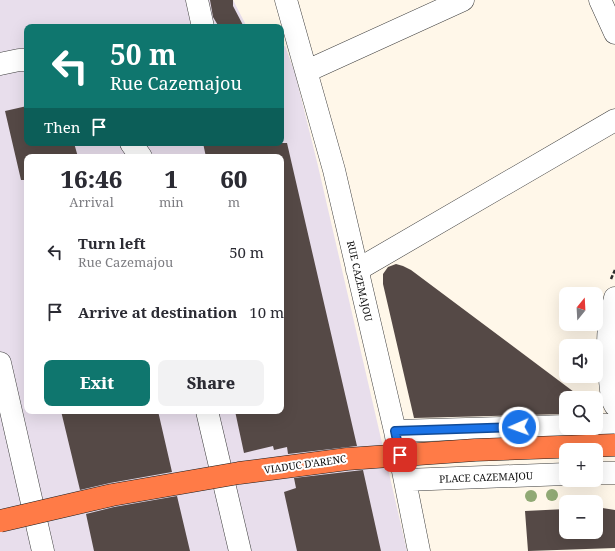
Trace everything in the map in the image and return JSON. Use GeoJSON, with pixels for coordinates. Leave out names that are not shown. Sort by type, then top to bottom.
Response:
{"type":"FeatureCollection","features":[{"type":"Feature","properties":{"kind":"highway","name":"VIADUC D'ARENC"},"geometry":{"type":"LineString","coordinates":[[0,521],[112,495],[239,473],[347,459],[475,450],[615,445]]}},
{"type":"Feature","properties":{"kind":"street"},"geometry":{"type":"LineString","coordinates":[[197,0],[202,24]]}},
{"type":"Feature","properties":{"kind":"street"},"geometry":{"type":"LineString","coordinates":[[306,71],[463,0]]}},
{"type":"Feature","properties":{"kind":"street"},"geometry":{"type":"LineString","coordinates":[[600,0],[615,33]]}},
{"type":"Feature","properties":{"kind":"street","name":"RUE CAZEMAJOU"},"geometry":{"type":"LineString","coordinates":[[288,6],[334,170],[395,431],[419,551]]}},
{"type":"Feature","properties":{"kind":"street"},"geometry":{"type":"LineString","coordinates":[[0,64],[24,60]]}},
{"type":"Feature","properties":{"kind":"street"},"geometry":{"type":"LineString","coordinates":[[357,270],[615,120]]}},
{"type":"Feature","properties":{"kind":"street"},"geometry":{"type":"LineString","coordinates":[[615,298],[608,326],[607,343],[612,399],[615,405]]}},
{"type":"Feature","properties":{"kind":"street"},"geometry":{"type":"LineString","coordinates":[[0,363],[43,551]]}},
{"type":"Feature","properties":{"kind":"street"},"geometry":{"type":"LineString","coordinates":[[208,414],[240,551]]}},
{"type":"Feature","properties":{"kind":"street"},"geometry":{"type":"LineString","coordinates":[[603,425],[615,425]]}},
{"type":"Feature","properties":{"kind":"street"},"geometry":{"type":"LineString","coordinates":[[395,431],[559,426]]}},
{"type":"Feature","properties":{"kind":"street"},"geometry":{"type":"LineString","coordinates":[[603,474],[615,473]]}},
{"type":"Feature","properties":{"kind":"street","name":"PLACE CAZEMAJOU"},"geometry":{"type":"LineString","coordinates":[[405,480],[559,474]]}},
{"type":"Feature","properties":{"kind":"shaded area"},"geometry":{"type":"Polygon","coordinates":[[[0,0],[233,0],[245,24],[24,24],[24,146],[284,146],[285,46],[295,73],[318,166],[407,551],[0,551],[0,0]]]}},
{"type":"Feature","properties":{"kind":"building"},"geometry":{"type":"Polygon","coordinates":[[[210,0],[233,0],[233,6],[242,24],[217,24],[213,17],[210,0]]]}},
{"type":"Feature","properties":{"kind":"building"},"geometry":{"type":"Polygon","coordinates":[[[24,107],[24,146],[75,146],[77,154],[24,154],[24,180],[21,180],[5,111],[24,107]]]}},
{"type":"Feature","properties":{"kind":"building"},"geometry":{"type":"Polygon","coordinates":[[[284,143],[287,143],[357,446],[288,454],[287,447],[274,450],[273,446],[244,453],[236,414],[284,414],[284,154],[205,154],[204,146],[284,146],[284,143]]]}},
{"type":"Feature","properties":{"kind":"building"},"geometry":{"type":"Polygon","coordinates":[[[396,264],[411,270],[559,381],[559,383],[562,383],[573,391],[559,391],[559,414],[414,418],[383,284],[383,274],[388,267],[396,264]]]}},
{"type":"Feature","properties":{"kind":"building"},"geometry":{"type":"Polygon","coordinates":[[[62,414],[159,414],[172,472],[80,490],[62,414]]]}},
{"type":"Feature","properties":{"kind":"building"},"geometry":{"type":"Polygon","coordinates":[[[363,470],[381,551],[297,551],[284,492],[296,488],[294,478],[363,470]]]}},
{"type":"Feature","properties":{"kind":"building"},"geometry":{"type":"Polygon","coordinates":[[[177,496],[190,551],[94,551],[86,514],[114,507],[177,496]]]}},
{"type":"Feature","properties":{"kind":"building"},"geometry":{"type":"Polygon","coordinates":[[[603,508],[615,510],[615,548],[528,551],[525,511],[559,509],[559,539],[603,539],[603,508]]]}},
{"type":"Feature","properties":{"kind":"route"},"geometry":{"type":"LineString","coordinates":[[400,455],[395,431],[519,427]]}}]}
